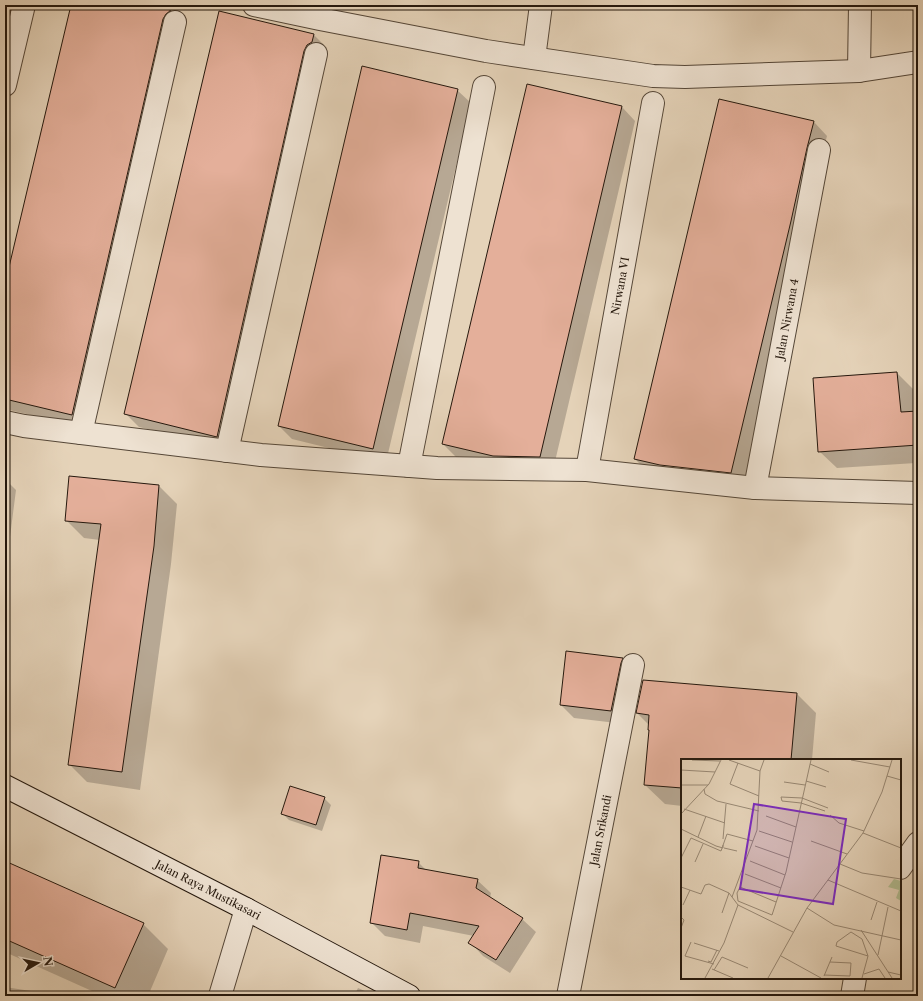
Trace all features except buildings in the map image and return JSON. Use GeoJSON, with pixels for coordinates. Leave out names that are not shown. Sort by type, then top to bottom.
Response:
{"type":"FeatureCollection","features":[{"type":"Feature","properties":{"kind":"street"},"geometry":{"type":"LineString","coordinates":[[5,85],[24,5]]}},
{"type":"Feature","properties":{"kind":"street"},"geometry":{"type":"LineString","coordinates":[[254,5],[478,50],[652,76],[685,77],[859,70],[918,62]]}},
{"type":"Feature","properties":{"kind":"street"},"geometry":{"type":"LineString","coordinates":[[534,58],[541,5]]}},
{"type":"Feature","properties":{"kind":"street"},"geometry":{"type":"LineString","coordinates":[[859,70],[860,5]]}},
{"type":"Feature","properties":{"kind":"street"},"geometry":{"type":"LineString","coordinates":[[81,433],[175,22]]}},
{"type":"Feature","properties":{"kind":"street"},"geometry":{"type":"LineString","coordinates":[[227,451],[316,54]]}},
{"type":"Feature","properties":{"kind":"street"},"geometry":{"type":"LineString","coordinates":[[409,466],[484,87]]}},
{"type":"Feature","properties":{"kind":"street","name":"Nirwana VI"},"geometry":{"type":"LineString","coordinates":[[587,470],[653,103]]}},
{"type":"Feature","properties":{"kind":"street","name":"Jalan Nirwana 4"},"geometry":{"type":"LineString","coordinates":[[755,488],[819,150]]}},
{"type":"Feature","properties":{"kind":"street"},"geometry":{"type":"LineString","coordinates":[[5,422],[24,426],[261,455],[437,468],[587,470],[645,475],[755,488],[918,493]]}},
{"type":"Feature","properties":{"kind":"street","name":"Jalan Srikandi"},"geometry":{"type":"LineString","coordinates":[[568,996],[633,664]]}},
{"type":"Feature","properties":{"kind":"street","name":"Jalan Raya Mustikasari"},"geometry":{"type":"LineString","coordinates":[[5,786],[246,909],[409,996]]}},
{"type":"Feature","properties":{"kind":"street"},"geometry":{"type":"LineString","coordinates":[[901,867],[918,843]]}},
{"type":"Feature","properties":{"kind":"street"},"geometry":{"type":"LineString","coordinates":[[220,996],[246,909]]}},
{"type":"Feature","properties":{"kind":"street"},"geometry":{"type":"LineString","coordinates":[[852,996],[855,979]]}}]}
